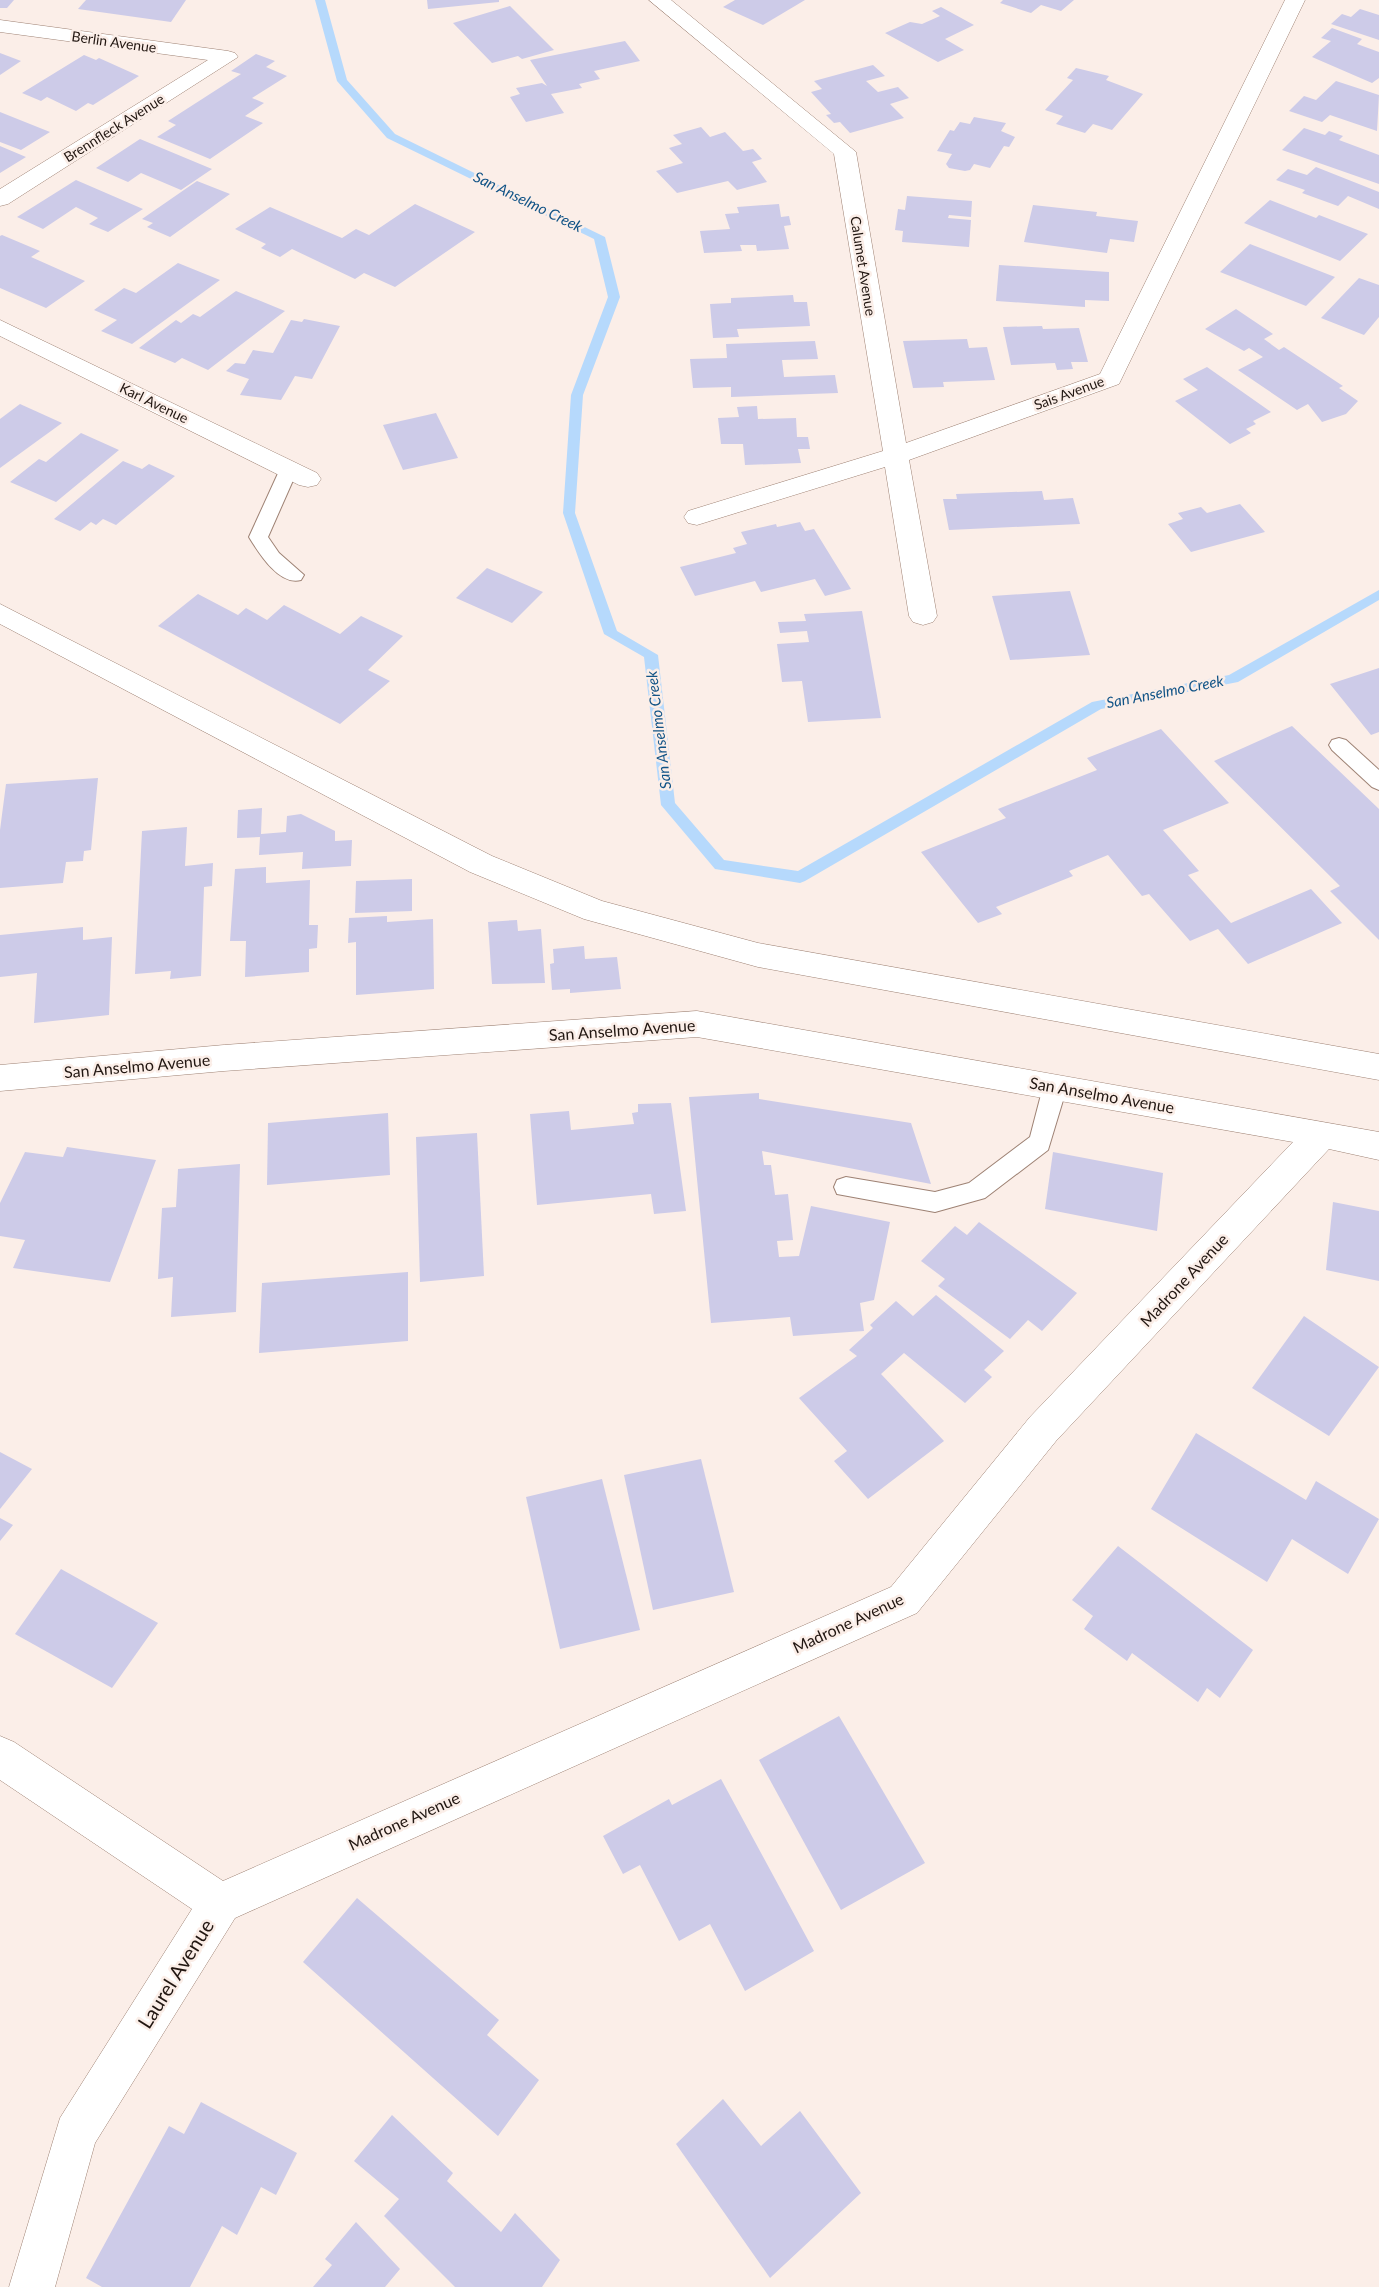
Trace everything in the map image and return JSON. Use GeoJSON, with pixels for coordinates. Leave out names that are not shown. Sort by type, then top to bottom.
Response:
{"type":"FeatureCollection","features":[{"type":"Feature","properties":{"kind":"street","name":"Calumet Avenue"},"geometry":{"type":"LineString","coordinates":[[659,0],[845,152],[923,616]]}},
{"type":"Feature","properties":{"kind":"street","name":"Sais Avenue"},"geometry":{"type":"LineString","coordinates":[[697,517],[895,456],[1110,379],[1295,0]]}},
{"type":"Feature","properties":{"kind":"street","name":"Berlin Avenue"},"geometry":{"type":"LineString","coordinates":[[0,26],[228,57]]}},
{"type":"Feature","properties":{"kind":"street","name":"Brennfleck Avenue"},"geometry":{"type":"LineString","coordinates":[[0,199],[228,57]]}},
{"type":"Feature","properties":{"kind":"street","name":"Karl Avenue"},"geometry":{"type":"LineString","coordinates":[[0,327],[299,474]]}},
{"type":"Feature","properties":{"kind":"street"},"geometry":{"type":"LineString","coordinates":[[0,613],[481,864],[595,911],[758,955],[1379,1067]]}},
{"type":"Feature","properties":{"kind":"street","name":"San Anselmo Avenue"},"geometry":{"type":"LineString","coordinates":[[0,1078],[224,1058],[697,1024],[1379,1146]]}},
{"type":"Feature","properties":{"kind":"street","name":"Madrone Avenue"},"geometry":{"type":"LineString","coordinates":[[220,1903],[904,1600],[1043,1429],[1322,1134]]}},
{"type":"Feature","properties":{"kind":"street","name":"Laurel Avenue"},"geometry":{"type":"LineString","coordinates":[[0,1756],[220,1903],[76,2134],[32,2287]]}},
{"type":"Feature","properties":{"kind":"lane"},"geometry":{"type":"LineString","coordinates":[[294,575],[272,557],[258,537],[299,474]]}},
{"type":"Feature","properties":{"kind":"lane"},"geometry":{"type":"LineString","coordinates":[[1340,745],[1379,782]]}},
{"type":"Feature","properties":{"kind":"lane"},"geometry":{"type":"LineString","coordinates":[[846,1187],[935,1202],[976,1191],[1040,1143],[1055,1087]]}},
{"type":"Feature","properties":{"kind":"building"},"geometry":{"type":"Polygon","coordinates":[[[0,0],[14,0],[7,8],[0,8],[0,0]]]}},
{"type":"Feature","properties":{"kind":"building"},"geometry":{"type":"Polygon","coordinates":[[[86,0],[186,0],[171,22],[78,9],[86,0]]]}},
{"type":"Feature","properties":{"kind":"building"},"geometry":{"type":"Polygon","coordinates":[[[427,0],[499,0],[499,2],[428,9],[427,0]]]}},
{"type":"Feature","properties":{"kind":"building"},"geometry":{"type":"Polygon","coordinates":[[[735,0],[805,0],[763,25],[723,7],[735,0]]]}},
{"type":"Feature","properties":{"kind":"building"},"geometry":{"type":"Polygon","coordinates":[[[1003,0],[1074,0],[1061,11],[1041,5],[1031,13],[1000,3],[1003,0]]]}},
{"type":"Feature","properties":{"kind":"building"},"geometry":{"type":"Polygon","coordinates":[[[510,6],[554,50],[522,59],[518,56],[492,63],[453,23],[510,6]]]}},
{"type":"Feature","properties":{"kind":"building"},"geometry":{"type":"Polygon","coordinates":[[[941,7],[974,25],[945,39],[964,50],[938,62],[885,33],[910,22],[922,24],[940,16],[932,11],[941,7]]]}},
{"type":"Feature","properties":{"kind":"building"},"geometry":{"type":"Polygon","coordinates":[[[1360,9],[1379,15],[1379,40],[1331,24],[1342,14],[1351,17],[1360,9]]]}},
{"type":"Feature","properties":{"kind":"building"},"geometry":{"type":"Polygon","coordinates":[[[1332,28],[1362,39],[1357,44],[1379,52],[1379,78],[1372,83],[1312,57],[1331,41],[1321,38],[1332,28]]]}},
{"type":"Feature","properties":{"kind":"building"},"geometry":{"type":"Polygon","coordinates":[[[625,41],[640,61],[594,71],[600,79],[579,84],[582,88],[551,94],[564,113],[526,122],[510,97],[520,94],[516,88],[542,83],[547,86],[530,60],[625,41]]]}},
{"type":"Feature","properties":{"kind":"building"},"geometry":{"type":"Polygon","coordinates":[[[0,53],[21,61],[0,75],[0,53]]]}},
{"type":"Feature","properties":{"kind":"building"},"geometry":{"type":"Polygon","coordinates":[[[256,54],[275,61],[266,67],[287,76],[252,98],[264,103],[245,116],[263,123],[210,159],[157,137],[176,125],[168,121],[241,74],[231,71],[256,54]]]}},
{"type":"Feature","properties":{"kind":"building"},"geometry":{"type":"Polygon","coordinates":[[[84,55],[96,60],[99,58],[139,76],[93,105],[88,103],[76,111],[47,97],[41,101],[22,93],[84,55]]]}},
{"type":"Feature","properties":{"kind":"building"},"geometry":{"type":"Polygon","coordinates":[[[873,65],[885,76],[866,81],[878,92],[898,87],[909,98],[890,104],[904,118],[850,133],[840,122],[834,123],[826,115],[831,114],[811,92],[822,89],[814,81],[873,65]]]}},
{"type":"Feature","properties":{"kind":"building"},"geometry":{"type":"Polygon","coordinates":[[[1076,68],[1109,76],[1106,80],[1143,94],[1112,130],[1093,124],[1085,133],[1056,124],[1063,116],[1045,110],[1073,80],[1067,78],[1076,68]]]}},
{"type":"Feature","properties":{"kind":"building"},"geometry":{"type":"Polygon","coordinates":[[[1336,81],[1379,95],[1377,131],[1330,115],[1322,122],[1289,111],[1304,96],[1316,100],[1336,81]]]}},
{"type":"Feature","properties":{"kind":"building"},"geometry":{"type":"Polygon","coordinates":[[[0,112],[50,132],[21,150],[0,142],[0,112]]]}},
{"type":"Feature","properties":{"kind":"building"},"geometry":{"type":"Polygon","coordinates":[[[974,117],[1006,123],[1001,131],[1015,137],[1009,147],[1004,146],[990,168],[974,164],[970,170],[965,171],[949,168],[946,164],[952,154],[937,151],[950,130],[954,131],[960,122],[970,124],[974,117]]]}},
{"type":"Feature","properties":{"kind":"building"},"geometry":{"type":"Polygon","coordinates":[[[701,127],[710,137],[725,132],[743,151],[753,149],[762,159],[752,162],[767,182],[737,190],[728,181],[677,193],[656,171],[683,163],[669,148],[682,144],[673,135],[701,127]]]}},
{"type":"Feature","properties":{"kind":"building"},"geometry":{"type":"Polygon","coordinates":[[[1304,128],[1325,135],[1329,131],[1343,136],[1339,140],[1379,155],[1379,184],[1282,150],[1304,128]]]}},
{"type":"Feature","properties":{"kind":"building"},"geometry":{"type":"Polygon","coordinates":[[[140,139],[212,169],[181,190],[141,173],[128,182],[96,168],[140,139]]]}},
{"type":"Feature","properties":{"kind":"building"},"geometry":{"type":"Polygon","coordinates":[[[0,146],[26,157],[0,173],[0,146]]]}},
{"type":"Feature","properties":{"kind":"building"},"geometry":{"type":"Polygon","coordinates":[[[1316,167],[1379,192],[1379,209],[1348,196],[1338,206],[1302,193],[1305,190],[1276,180],[1288,169],[1307,175],[1316,167]]]}},
{"type":"Feature","properties":{"kind":"building"},"geometry":{"type":"Polygon","coordinates":[[[76,180],[143,209],[108,232],[89,224],[98,218],[76,207],[43,229],[17,217],[76,180]]]}},
{"type":"Feature","properties":{"kind":"building"},"geometry":{"type":"Polygon","coordinates":[[[197,181],[230,194],[170,237],[147,227],[153,223],[142,219],[197,181]]]}},
{"type":"Feature","properties":{"kind":"building"},"geometry":{"type":"Polygon","coordinates":[[[907,196],[972,201],[971,217],[949,215],[948,218],[971,220],[969,247],[902,242],[903,231],[895,230],[898,209],[905,210],[907,196]]]}},
{"type":"Feature","properties":{"kind":"building"},"geometry":{"type":"Polygon","coordinates":[[[1270,200],[1316,218],[1319,215],[1368,234],[1340,261],[1244,223],[1270,200]]]}},
{"type":"Feature","properties":{"kind":"building"},"geometry":{"type":"Polygon","coordinates":[[[415,204],[475,232],[395,287],[364,273],[355,279],[292,249],[280,257],[261,248],[266,244],[235,229],[270,207],[342,238],[356,229],[369,235],[415,204]]]}},
{"type":"Feature","properties":{"kind":"building"},"geometry":{"type":"Polygon","coordinates":[[[779,204],[781,217],[789,216],[791,225],[784,226],[789,249],[757,251],[756,245],[740,245],[742,251],[704,253],[700,231],[730,229],[725,214],[739,213],[737,207],[779,204]]]}},
{"type":"Feature","properties":{"kind":"building"},"geometry":{"type":"Polygon","coordinates":[[[1033,205],[1097,212],[1096,216],[1138,221],[1134,242],[1110,239],[1107,253],[1024,242],[1033,205]]]}},
{"type":"Feature","properties":{"kind":"building"},"geometry":{"type":"Polygon","coordinates":[[[0,236],[40,251],[31,257],[85,281],[46,308],[0,288],[0,236]]]}},
{"type":"Feature","properties":{"kind":"building"},"geometry":{"type":"Polygon","coordinates":[[[1250,244],[1335,277],[1306,306],[1220,272],[1250,244]]]}},
{"type":"Feature","properties":{"kind":"building"},"geometry":{"type":"Polygon","coordinates":[[[178,263],[220,280],[132,344],[101,331],[117,320],[94,310],[124,288],[136,293],[178,263]]]}},
{"type":"Feature","properties":{"kind":"building"},"geometry":{"type":"Polygon","coordinates":[[[999,265],[1109,272],[1109,301],[1085,300],[1085,307],[996,301],[999,265]]]}},
{"type":"Feature","properties":{"kind":"building"},"geometry":{"type":"Polygon","coordinates":[[[1359,278],[1379,285],[1379,317],[1364,335],[1321,318],[1359,278]]]}},
{"type":"Feature","properties":{"kind":"building"},"geometry":{"type":"Polygon","coordinates":[[[236,291],[285,311],[208,370],[182,358],[175,363],[139,348],[176,320],[181,323],[193,314],[200,317],[236,291]]]}},
{"type":"Feature","properties":{"kind":"building"},"geometry":{"type":"Polygon","coordinates":[[[793,295],[794,302],[807,302],[810,326],[737,329],[739,337],[713,338],[710,304],[731,303],[731,298],[793,295]]]}},
{"type":"Feature","properties":{"kind":"building"},"geometry":{"type":"Polygon","coordinates":[[[1236,309],[1273,334],[1264,339],[1279,350],[1284,347],[1343,386],[1339,388],[1358,401],[1346,414],[1322,422],[1308,404],[1297,410],[1238,370],[1263,357],[1249,348],[1244,351],[1205,329],[1236,309]]]}},
{"type":"Feature","properties":{"kind":"building"},"geometry":{"type":"Polygon","coordinates":[[[304,319],[340,326],[312,379],[295,376],[281,400],[240,395],[249,379],[226,371],[235,363],[245,364],[253,350],[273,353],[291,320],[302,322],[304,319]]]}},
{"type":"Feature","properties":{"kind":"building"},"geometry":{"type":"Polygon","coordinates":[[[1042,326],[1043,329],[1079,328],[1088,362],[1071,362],[1073,369],[1057,370],[1055,363],[1011,365],[1003,327],[1042,326]]]}},
{"type":"Feature","properties":{"kind":"building"},"geometry":{"type":"Polygon","coordinates":[[[967,339],[969,348],[987,347],[995,380],[943,382],[944,387],[913,388],[903,341],[967,339]]]}},
{"type":"Feature","properties":{"kind":"building"},"geometry":{"type":"Polygon","coordinates":[[[815,341],[818,359],[782,360],[784,377],[835,375],[838,393],[731,397],[731,387],[693,388],[690,359],[727,358],[726,344],[815,341]]]}},
{"type":"Feature","properties":{"kind":"building"},"geometry":{"type":"Polygon","coordinates":[[[1207,367],[1271,412],[1253,421],[1256,424],[1246,429],[1251,433],[1230,444],[1175,401],[1198,390],[1183,379],[1207,367]]]}},
{"type":"Feature","properties":{"kind":"building"},"geometry":{"type":"Polygon","coordinates":[[[20,404],[62,423],[0,468],[0,419],[20,404]]]}},
{"type":"Feature","properties":{"kind":"building"},"geometry":{"type":"Polygon","coordinates":[[[757,406],[758,419],[796,418],[797,437],[808,437],[810,449],[798,449],[801,463],[745,465],[743,444],[721,444],[718,418],[739,417],[737,407],[757,406]]]}},
{"type":"Feature","properties":{"kind":"building"},"geometry":{"type":"Polygon","coordinates":[[[436,413],[458,458],[403,470],[383,425],[436,413]]]}},
{"type":"Feature","properties":{"kind":"building"},"geometry":{"type":"Polygon","coordinates":[[[81,433],[119,450],[56,502],[10,482],[39,459],[46,462],[81,433]]]}},
{"type":"Feature","properties":{"kind":"building"},"geometry":{"type":"Polygon","coordinates":[[[123,461],[142,469],[149,464],[175,476],[116,525],[103,519],[96,525],[91,522],[80,531],[54,519],[123,461]]]}},
{"type":"Feature","properties":{"kind":"building"},"geometry":{"type":"Polygon","coordinates":[[[1042,491],[1044,500],[1073,498],[1080,524],[949,530],[943,499],[957,499],[956,494],[1042,491]]]}},
{"type":"Feature","properties":{"kind":"building"},"geometry":{"type":"Polygon","coordinates":[[[1240,504],[1265,532],[1191,552],[1168,524],[1183,519],[1178,513],[1201,507],[1207,513],[1240,504]]]}},
{"type":"Feature","properties":{"kind":"building"},"geometry":{"type":"Polygon","coordinates":[[[800,522],[805,531],[814,529],[851,589],[825,596],[815,579],[761,592],[755,581],[695,596],[680,567],[736,553],[733,548],[747,544],[741,532],[776,524],[777,527],[800,522]]]}},
{"type":"Feature","properties":{"kind":"building"},"geometry":{"type":"Polygon","coordinates":[[[487,568],[543,592],[512,623],[456,598],[487,568]]]}},
{"type":"Feature","properties":{"kind":"building"},"geometry":{"type":"Polygon","coordinates":[[[1070,591],[1090,655],[1010,660],[992,596],[1070,591]]]}},
{"type":"Feature","properties":{"kind":"building"},"geometry":{"type":"Polygon","coordinates":[[[198,594],[238,615],[246,608],[267,620],[284,605],[340,634],[361,616],[403,636],[368,670],[390,681],[340,724],[158,626],[198,594]]]}},
{"type":"Feature","properties":{"kind":"building"},"geometry":{"type":"Polygon","coordinates":[[[862,611],[881,718],[808,722],[802,681],[782,682],[777,644],[809,642],[807,631],[780,633],[778,622],[806,621],[804,614],[862,611]]]}},
{"type":"Feature","properties":{"kind":"building"},"geometry":{"type":"Polygon","coordinates":[[[1379,668],[1379,732],[1371,735],[1330,684],[1379,668]]]}},
{"type":"Feature","properties":{"kind":"building"},"geometry":{"type":"Polygon","coordinates":[[[1292,726],[1379,809],[1379,940],[1330,891],[1340,886],[1214,761],[1292,726]]]}},
{"type":"Feature","properties":{"kind":"building"},"geometry":{"type":"Polygon","coordinates":[[[1161,729],[1229,803],[1163,830],[1199,871],[1188,875],[1231,923],[1311,889],[1342,923],[1248,964],[1218,929],[1190,941],[1149,894],[1142,896],[1108,855],[1069,871],[1073,876],[996,907],[1002,914],[978,923],[921,852],[1006,818],[998,809],[1097,770],[1087,758],[1161,729]]]}},
{"type":"Feature","properties":{"kind":"building"},"geometry":{"type":"Polygon","coordinates":[[[98,778],[91,850],[84,851],[83,861],[66,862],[63,883],[0,888],[0,830],[6,784],[98,778]]]}},
{"type":"Feature","properties":{"kind":"building"},"geometry":{"type":"Polygon","coordinates":[[[262,808],[261,834],[286,832],[287,816],[301,814],[335,831],[335,841],[352,840],[351,866],[302,869],[303,852],[259,855],[260,837],[237,838],[238,810],[262,808]]]}},
{"type":"Feature","properties":{"kind":"building"},"geometry":{"type":"Polygon","coordinates":[[[187,827],[185,866],[213,863],[212,886],[204,887],[201,976],[170,979],[171,971],[135,974],[142,831],[187,827]]]}},
{"type":"Feature","properties":{"kind":"building"},"geometry":{"type":"Polygon","coordinates":[[[266,867],[266,883],[310,880],[309,925],[318,925],[317,948],[309,949],[309,972],[245,977],[246,941],[230,941],[235,869],[266,867]]]}},
{"type":"Feature","properties":{"kind":"building"},"geometry":{"type":"Polygon","coordinates":[[[412,879],[412,911],[355,913],[356,881],[412,879]]]}},
{"type":"Feature","properties":{"kind":"building"},"geometry":{"type":"Polygon","coordinates":[[[387,916],[387,922],[433,919],[434,989],[356,995],[356,942],[348,943],[349,918],[387,916]]]}},
{"type":"Feature","properties":{"kind":"building"},"geometry":{"type":"Polygon","coordinates":[[[517,920],[518,931],[541,929],[545,983],[492,984],[488,922],[517,920]]]}},
{"type":"Feature","properties":{"kind":"building"},"geometry":{"type":"Polygon","coordinates":[[[83,927],[83,940],[112,937],[109,1015],[34,1023],[37,973],[0,977],[0,935],[83,927]]]}},
{"type":"Feature","properties":{"kind":"building"},"geometry":{"type":"Polygon","coordinates":[[[584,946],[585,959],[617,957],[621,989],[570,993],[570,989],[552,990],[550,964],[554,963],[553,949],[584,946]]]}},
{"type":"Feature","properties":{"kind":"building"},"geometry":{"type":"Polygon","coordinates":[[[759,1093],[759,1099],[911,1123],[931,1184],[762,1151],[764,1165],[771,1165],[775,1195],[788,1194],[793,1240],[777,1241],[779,1257],[799,1256],[811,1206],[890,1222],[874,1300],[860,1303],[864,1331],[793,1336],[790,1317],[711,1323],[689,1097],[759,1093]]]}},
{"type":"Feature","properties":{"kind":"building"},"geometry":{"type":"Polygon","coordinates":[[[671,1103],[686,1211],[654,1214],[651,1194],[537,1205],[530,1114],[569,1111],[571,1130],[634,1124],[632,1113],[638,1112],[638,1104],[671,1103]]]}},
{"type":"Feature","properties":{"kind":"building"},"geometry":{"type":"Polygon","coordinates":[[[388,1113],[390,1175],[267,1185],[268,1123],[388,1113]]]}},
{"type":"Feature","properties":{"kind":"building"},"geometry":{"type":"Polygon","coordinates":[[[477,1133],[484,1276],[420,1282],[416,1137],[477,1133]]]}},
{"type":"Feature","properties":{"kind":"building"},"geometry":{"type":"Polygon","coordinates":[[[67,1147],[156,1160],[110,1282],[13,1268],[25,1240],[0,1236],[0,1203],[25,1152],[63,1157],[67,1147]]]}},
{"type":"Feature","properties":{"kind":"building"},"geometry":{"type":"Polygon","coordinates":[[[1053,1152],[1163,1173],[1157,1231],[1045,1209],[1053,1152]]]}},
{"type":"Feature","properties":{"kind":"building"},"geometry":{"type":"Polygon","coordinates":[[[240,1164],[236,1312],[171,1317],[173,1277],[158,1279],[162,1208],[176,1207],[178,1169],[240,1164]]]}},
{"type":"Feature","properties":{"kind":"building"},"geometry":{"type":"Polygon","coordinates":[[[1333,1202],[1379,1211],[1379,1281],[1326,1270],[1333,1202]]]}},
{"type":"Feature","properties":{"kind":"building"},"geometry":{"type":"Polygon","coordinates":[[[979,1222],[1077,1293],[1042,1331],[1028,1320],[1010,1339],[938,1286],[945,1279],[921,1261],[955,1226],[967,1235],[979,1222]]]}},
{"type":"Feature","properties":{"kind":"building"},"geometry":{"type":"Polygon","coordinates":[[[408,1272],[408,1341],[259,1353],[262,1283],[408,1272]]]}},
{"type":"Feature","properties":{"kind":"building"},"geometry":{"type":"Polygon","coordinates":[[[936,1295],[1004,1351],[984,1370],[992,1377],[965,1403],[904,1353],[881,1374],[944,1441],[868,1499],[834,1461],[847,1451],[799,1398],[857,1356],[849,1350],[873,1328],[870,1325],[896,1301],[913,1316],[936,1295]]]}},
{"type":"Feature","properties":{"kind":"building"},"geometry":{"type":"Polygon","coordinates":[[[1304,1316],[1379,1367],[1329,1436],[1252,1388],[1304,1316]]]}},
{"type":"Feature","properties":{"kind":"building"},"geometry":{"type":"Polygon","coordinates":[[[1196,1433],[1306,1500],[1316,1481],[1379,1519],[1348,1574],[1292,1539],[1267,1582],[1151,1509],[1196,1433]]]}},
{"type":"Feature","properties":{"kind":"building"},"geometry":{"type":"Polygon","coordinates":[[[0,1452],[32,1469],[0,1509],[0,1452]]]}},
{"type":"Feature","properties":{"kind":"building"},"geometry":{"type":"Polygon","coordinates":[[[701,1459],[734,1592],[653,1610],[624,1475],[701,1459]]]}},
{"type":"Feature","properties":{"kind":"building"},"geometry":{"type":"Polygon","coordinates":[[[602,1479],[640,1630],[560,1649],[526,1497],[602,1479]]]}},
{"type":"Feature","properties":{"kind":"building"},"geometry":{"type":"Polygon","coordinates":[[[0,1518],[13,1525],[0,1541],[0,1518]]]}},
{"type":"Feature","properties":{"kind":"building"},"geometry":{"type":"Polygon","coordinates":[[[1118,1546],[1253,1650],[1220,1698],[1207,1688],[1198,1702],[1132,1653],[1127,1661],[1084,1629],[1093,1616],[1072,1600],[1118,1546]]]}},
{"type":"Feature","properties":{"kind":"building"},"geometry":{"type":"Polygon","coordinates":[[[61,1569],[158,1623],[112,1688],[15,1634],[61,1569]]]}},
{"type":"Feature","properties":{"kind":"building"},"geometry":{"type":"Polygon","coordinates":[[[839,1716],[925,1863],[841,1910],[759,1760],[839,1716]]]}},
{"type":"Feature","properties":{"kind":"building"},"geometry":{"type":"Polygon","coordinates":[[[721,1779],[814,1951],[745,1991],[710,1924],[679,1941],[640,1865],[623,1874],[603,1836],[669,1799],[672,1805],[721,1779]]]}},
{"type":"Feature","properties":{"kind":"building"},"geometry":{"type":"Polygon","coordinates":[[[357,1898],[499,2020],[487,2035],[539,2080],[498,2136],[303,1962],[357,1898]]]}},
{"type":"Feature","properties":{"kind":"building"},"geometry":{"type":"Polygon","coordinates":[[[723,2099],[761,2146],[800,2111],[861,2193],[770,2278],[676,2144],[723,2099]]]}},
{"type":"Feature","properties":{"kind":"building"},"geometry":{"type":"Polygon","coordinates":[[[201,2102],[297,2153],[276,2195],[261,2187],[237,2235],[222,2226],[190,2287],[102,2287],[86,2278],[169,2126],[184,2134],[201,2102]]]}},
{"type":"Feature","properties":{"kind":"building"},"geometry":{"type":"Polygon","coordinates":[[[392,2115],[453,2173],[447,2181],[501,2232],[515,2213],[560,2260],[542,2287],[455,2287],[384,2216],[399,2199],[354,2161],[392,2115]]]}},
{"type":"Feature","properties":{"kind":"building"},"geometry":{"type":"Polygon","coordinates":[[[356,2222],[400,2269],[385,2287],[313,2287],[332,2265],[325,2259],[356,2222]]]}},
{"type":"Feature","properties":{"kind":"waterway","name":"San Anselmo Creek"},"geometry":{"type":"LineString","coordinates":[[320,0],[342,81],[391,136],[599,237],[614,297],[577,395],[569,513],[611,634],[651,655],[668,805],[720,865],[800,877],[1097,705],[1233,679],[1379,594]]}}]}
